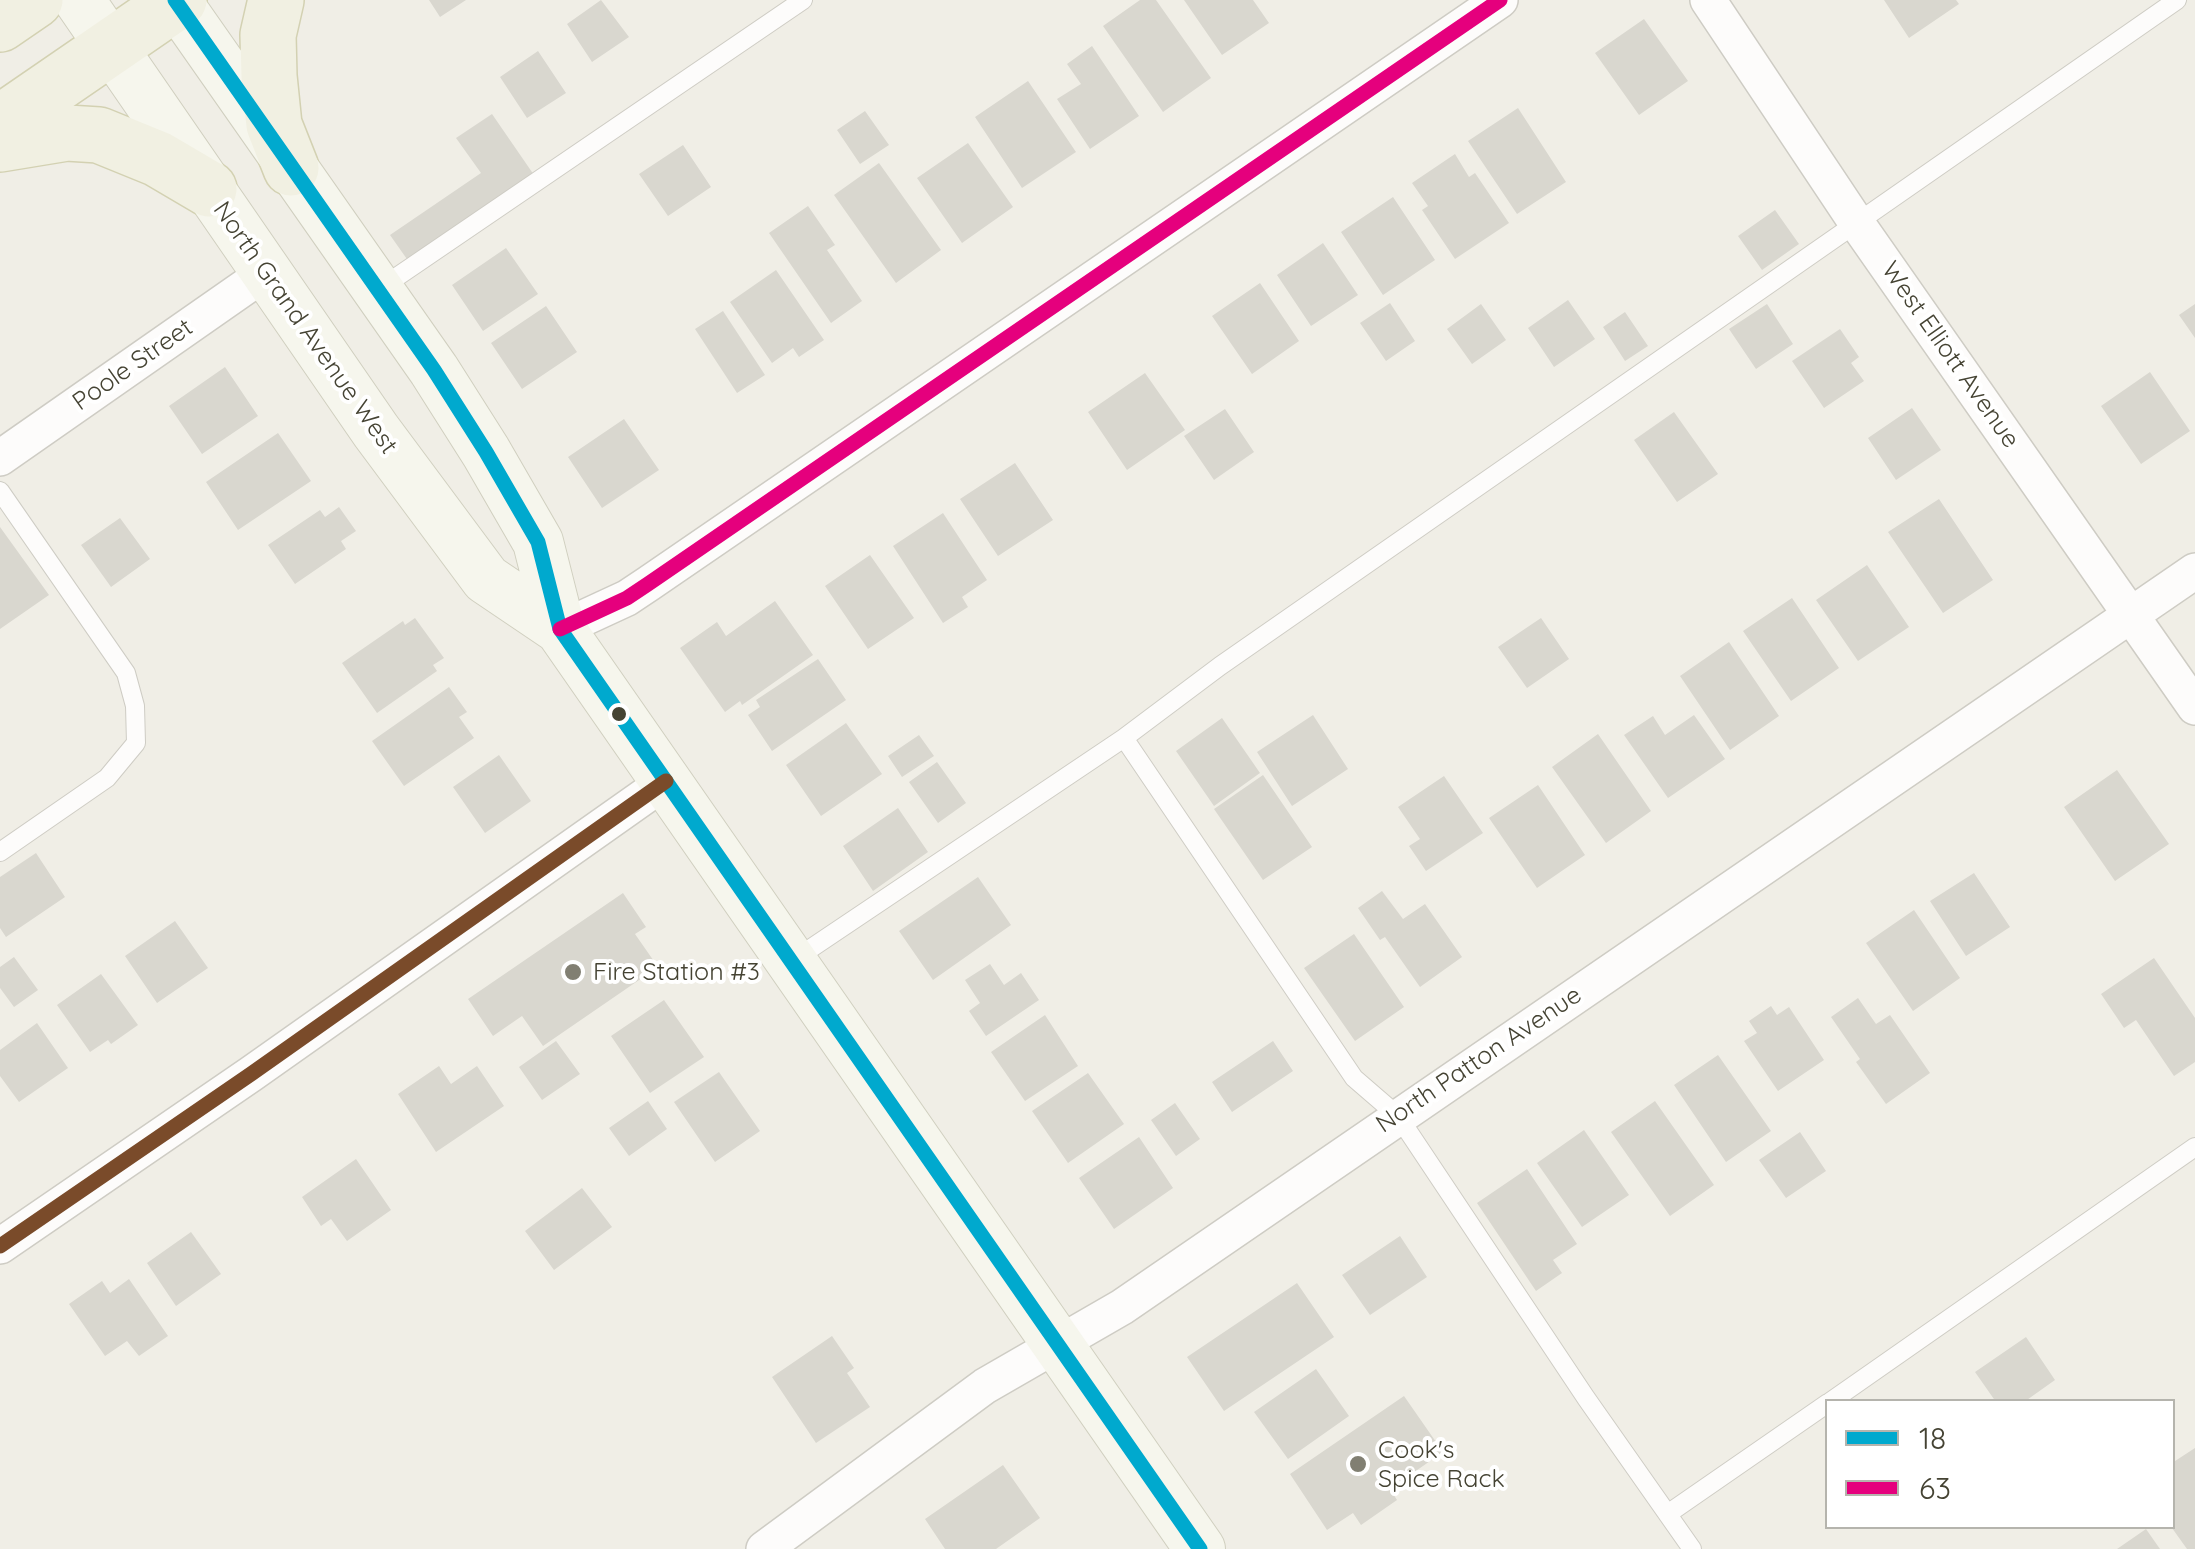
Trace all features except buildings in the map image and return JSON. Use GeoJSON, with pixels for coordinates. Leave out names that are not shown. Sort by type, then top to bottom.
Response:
{"type":"FeatureCollection","features":[{"type":"Feature","properties":{"kind":"main road"},"geometry":{"type":"LineString","coordinates":[[0,24],[35,0]]}},
{"type":"Feature","properties":{"kind":"main road","name":"North Grand Avenue West"},"geometry":{"type":"LineString","coordinates":[[78,0],[265,273],[486,579],[560,629]]}},
{"type":"Feature","properties":{"kind":"main road"},"geometry":{"type":"LineString","coordinates":[[276,0],[268,35],[269,76],[274,125],[291,168]]}},
{"type":"Feature","properties":{"kind":"main road"},"geometry":{"type":"LineString","coordinates":[[0,123],[177,1]]}},
{"type":"Feature","properties":{"kind":"main road","name":"North Grand Avenue West"},"geometry":{"type":"LineString","coordinates":[[177,1],[476,436],[538,542],[560,629],[1200,1549]]}},
{"type":"Feature","properties":{"kind":"main road"},"geometry":{"type":"LineString","coordinates":[[0,144],[67,133],[99,135],[158,159],[208,189]]}},
{"type":"Feature","properties":{"kind":"street"},"geometry":{"type":"LineString","coordinates":[[560,629],[648,584],[1500,0]]}},
{"type":"Feature","properties":{"kind":"street","name":"West Elliott Avenue"},"geometry":{"type":"LineString","coordinates":[[1708,0],[1856,222],[2195,707]]}},
{"type":"Feature","properties":{"kind":"street","name":"Poole Street"},"geometry":{"type":"LineString","coordinates":[[0,458],[265,273]]}},
{"type":"Feature","properties":{"kind":"street","name":"North Patton Avenue"},"geometry":{"type":"LineString","coordinates":[[764,1549],[985,1386],[1122,1307],[2195,571]]}},
{"type":"Feature","properties":{"kind":"street"},"geometry":{"type":"LineString","coordinates":[[0,1246],[666,781]]}},
{"type":"Feature","properties":{"kind":"lane"},"geometry":{"type":"LineString","coordinates":[[378,290],[803,0]]}},
{"type":"Feature","properties":{"kind":"lane"},"geometry":{"type":"LineString","coordinates":[[792,961],[1124,738],[1220,666],[2177,0]]}},
{"type":"Feature","properties":{"kind":"lane"},"geometry":{"type":"LineString","coordinates":[[0,491],[126,673],[136,706],[136,744],[107,778],[0,852]]}},
{"type":"Feature","properties":{"kind":"lane"},"geometry":{"type":"LineString","coordinates":[[1124,738],[1354,1078],[1398,1116],[1692,1549]]}},
{"type":"Feature","properties":{"kind":"lane"},"geometry":{"type":"LineString","coordinates":[[1832,1399],[2195,1147]]}},
{"type":"Feature","properties":{"kind":"lane"},"geometry":{"type":"LineString","coordinates":[[1669,1514],[1825,1404]]}},
{"type":"Feature","properties":{"kind":"transit line","name":"18"},"geometry":{"type":"LineString","coordinates":[[175,0],[434,370],[486,452],[538,542],[560,629],[1200,1549]]}},
{"type":"Feature","properties":{"kind":"transit line","name":"63"},"geometry":{"type":"LineString","coordinates":[[560,629],[648,584],[1500,0]]}},
{"type":"Feature","properties":{"kind":"transit line"},"geometry":{"type":"LineString","coordinates":[[0,1246],[666,781]]}},
{"type":"Feature","properties":{"kind":"place","name":"Fire Station #3"},"geometry":{"type":"Point","coordinates":[573,972]}},
{"type":"Feature","properties":{"kind":"place","name":"Cook's Spice Rack"},"geometry":{"type":"Point","coordinates":[1358,1464]}}]}
